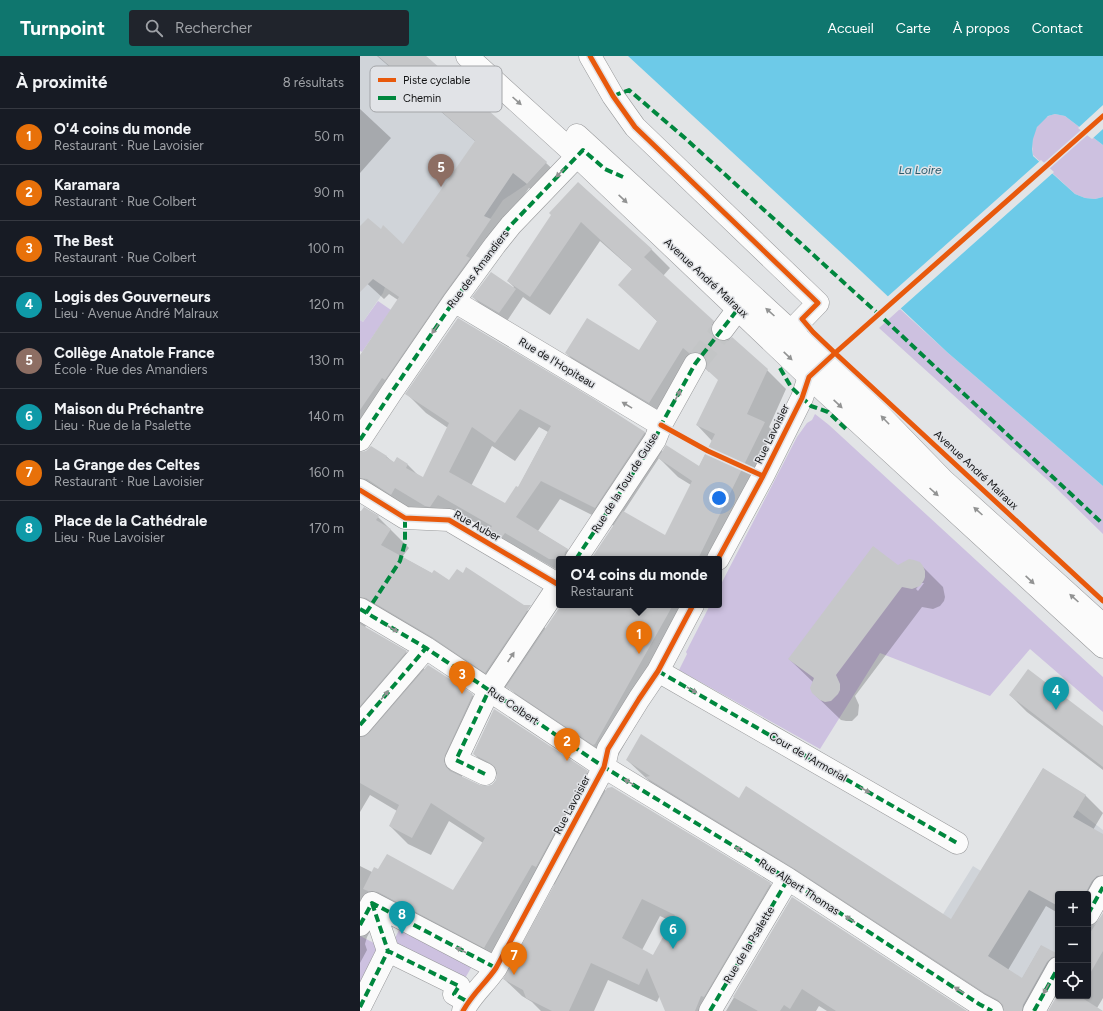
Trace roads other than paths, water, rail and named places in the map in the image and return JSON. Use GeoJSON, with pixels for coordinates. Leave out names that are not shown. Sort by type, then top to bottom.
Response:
{"type":"FeatureCollection","features":[{"type":"Feature","properties":{"kind":"street","name":"Avenue André Malraux"},"geometry":{"type":"LineString","coordinates":[[467,56],[478,66]]}},
{"type":"Feature","properties":{"kind":"street","name":"Avenue André Malraux"},"geometry":{"type":"LineString","coordinates":[[488,56],[499,66]]}},
{"type":"Feature","properties":{"kind":"street"},"geometry":{"type":"LineString","coordinates":[[590,56],[613,96],[635,127],[818,303],[791,331]]}},
{"type":"Feature","properties":{"kind":"street","name":"Avenue André Malraux"},"geometry":{"type":"LineString","coordinates":[[502,69],[623,177],[745,302],[809,377],[1103,648]]}},
{"type":"Feature","properties":{"kind":"street","name":"Avenue André Malraux"},"geometry":{"type":"LineString","coordinates":[[502,88],[577,156],[745,302],[791,331],[878,413],[943,480],[1103,625]]}},
{"type":"Feature","properties":{"kind":"street"},"geometry":{"type":"LineString","coordinates":[[577,156],[583,150],[604,169],[623,177]]}},
{"type":"Feature","properties":{"kind":"street","name":"Rue des Amandiers"},"geometry":{"type":"LineString","coordinates":[[360,440],[454,301],[495,245],[511,225],[577,156]]}},
{"type":"Feature","properties":{"kind":"street","name":"Rue de l'Hopiteau"},"geometry":{"type":"LineString","coordinates":[[454,301],[661,425]]}},
{"type":"Feature","properties":{"kind":"street"},"geometry":{"type":"LineString","coordinates":[[723,329],[745,302]]}},
{"type":"Feature","properties":{"kind":"street"},"geometry":{"type":"LineString","coordinates":[[809,377],[825,363]]}},
{"type":"Feature","properties":{"kind":"street","name":"Rue de la Tour de Guise"},"geometry":{"type":"LineString","coordinates":[[578,556],[655,440],[661,425],[695,364]]}},
{"type":"Feature","properties":{"kind":"street","name":"Rue Lavoisier"},"geometry":{"type":"LineString","coordinates":[[720,556],[802,398],[809,377]]}},
{"type":"Feature","properties":{"kind":"street","name":"Rue Auber"},"geometry":{"type":"LineString","coordinates":[[360,490],[405,518],[449,520],[556,583]]}},
{"type":"Feature","properties":{"kind":"street"},"geometry":{"type":"LineString","coordinates":[[485,774],[456,760],[489,690],[556,590]]}},
{"type":"Feature","properties":{"kind":"street","name":"Rue Lavoisier"},"geometry":{"type":"LineString","coordinates":[[466,1006],[496,968],[604,767],[608,750],[658,671],[691,608]]}},
{"type":"Feature","properties":{"kind":"street","name":"Rue Colbert"},"geometry":{"type":"LineString","coordinates":[[360,609],[426,648],[604,767]]}},
{"type":"Feature","properties":{"kind":"street"},"geometry":{"type":"LineString","coordinates":[[360,724],[426,648]]}},
{"type":"Feature","properties":{"kind":"street","name":"Cour de l'Armorial"},"geometry":{"type":"LineString","coordinates":[[658,671],[957,843]]}},
{"type":"Feature","properties":{"kind":"street","name":"Rue Albert Thomas"},"geometry":{"type":"LineString","coordinates":[[604,767],[788,879],[992,1011]]}},
{"type":"Feature","properties":{"kind":"street","name":"Rue de la Psalette"},"geometry":{"type":"LineString","coordinates":[[710,1011],[788,879]]}},
{"type":"Feature","properties":{"kind":"street"},"geometry":{"type":"LineString","coordinates":[[1091,909],[1103,887]]}},
{"type":"Feature","properties":{"kind":"street"},"geometry":{"type":"LineString","coordinates":[[372,902],[496,968]]}},
{"type":"Feature","properties":{"kind":"street"},"geometry":{"type":"LineString","coordinates":[[360,925],[372,902]]}},
{"type":"Feature","properties":{"kind":"street"},"geometry":{"type":"LineString","coordinates":[[360,1007],[388,951],[372,902]]}},
{"type":"Feature","properties":{"kind":"street"},"geometry":{"type":"LineString","coordinates":[[388,951],[459,986],[454,994],[466,1006]]}},
{"type":"Feature","properties":{"kind":"street"},"geometry":{"type":"LineString","coordinates":[[1034,1011],[1055,973]]}},
{"type":"Feature","properties":{"kind":"water","name":"La Loire"},"geometry":{"type":"Polygon","coordinates":[[[628,56],[1103,56],[1103,145],[1065,116],[1055,114],[1048,116],[1037,127],[1033,139],[1032,149],[1033,156],[1075,194],[1085,198],[1095,199],[1103,197],[1103,486],[947,352],[628,56]]]}},
{"type":"Feature","properties":{"kind":"tunnel"},"geometry":{"type":"LineString","coordinates":[[695,364],[723,329]]}},
{"type":"Feature","properties":{"kind":"place","name":"Collège Anatole France"},"geometry":{"type":"Point","coordinates":[441,187]}},
{"type":"Feature","properties":{"kind":"place","name":"O'4 coins du monde"},"geometry":{"type":"Point","coordinates":[639,654]}},
{"type":"Feature","properties":{"kind":"place","name":"The Best"},"geometry":{"type":"Point","coordinates":[462,694]}},
{"type":"Feature","properties":{"kind":"place","name":"Logis des Gouverneurs"},"geometry":{"type":"Point","coordinates":[1056,710]}},
{"type":"Feature","properties":{"kind":"place","name":"Karamara"},"geometry":{"type":"Point","coordinates":[567,761]}},
{"type":"Feature","properties":{"kind":"place","name":"Place de la Cathédrale"},"geometry":{"type":"Point","coordinates":[402,934]}},
{"type":"Feature","properties":{"kind":"place","name":"Maison du Préchantre"},"geometry":{"type":"Point","coordinates":[673,949]}},
{"type":"Feature","properties":{"kind":"place","name":"La Grange des Celtes"},"geometry":{"type":"Point","coordinates":[514,975]}}]}
